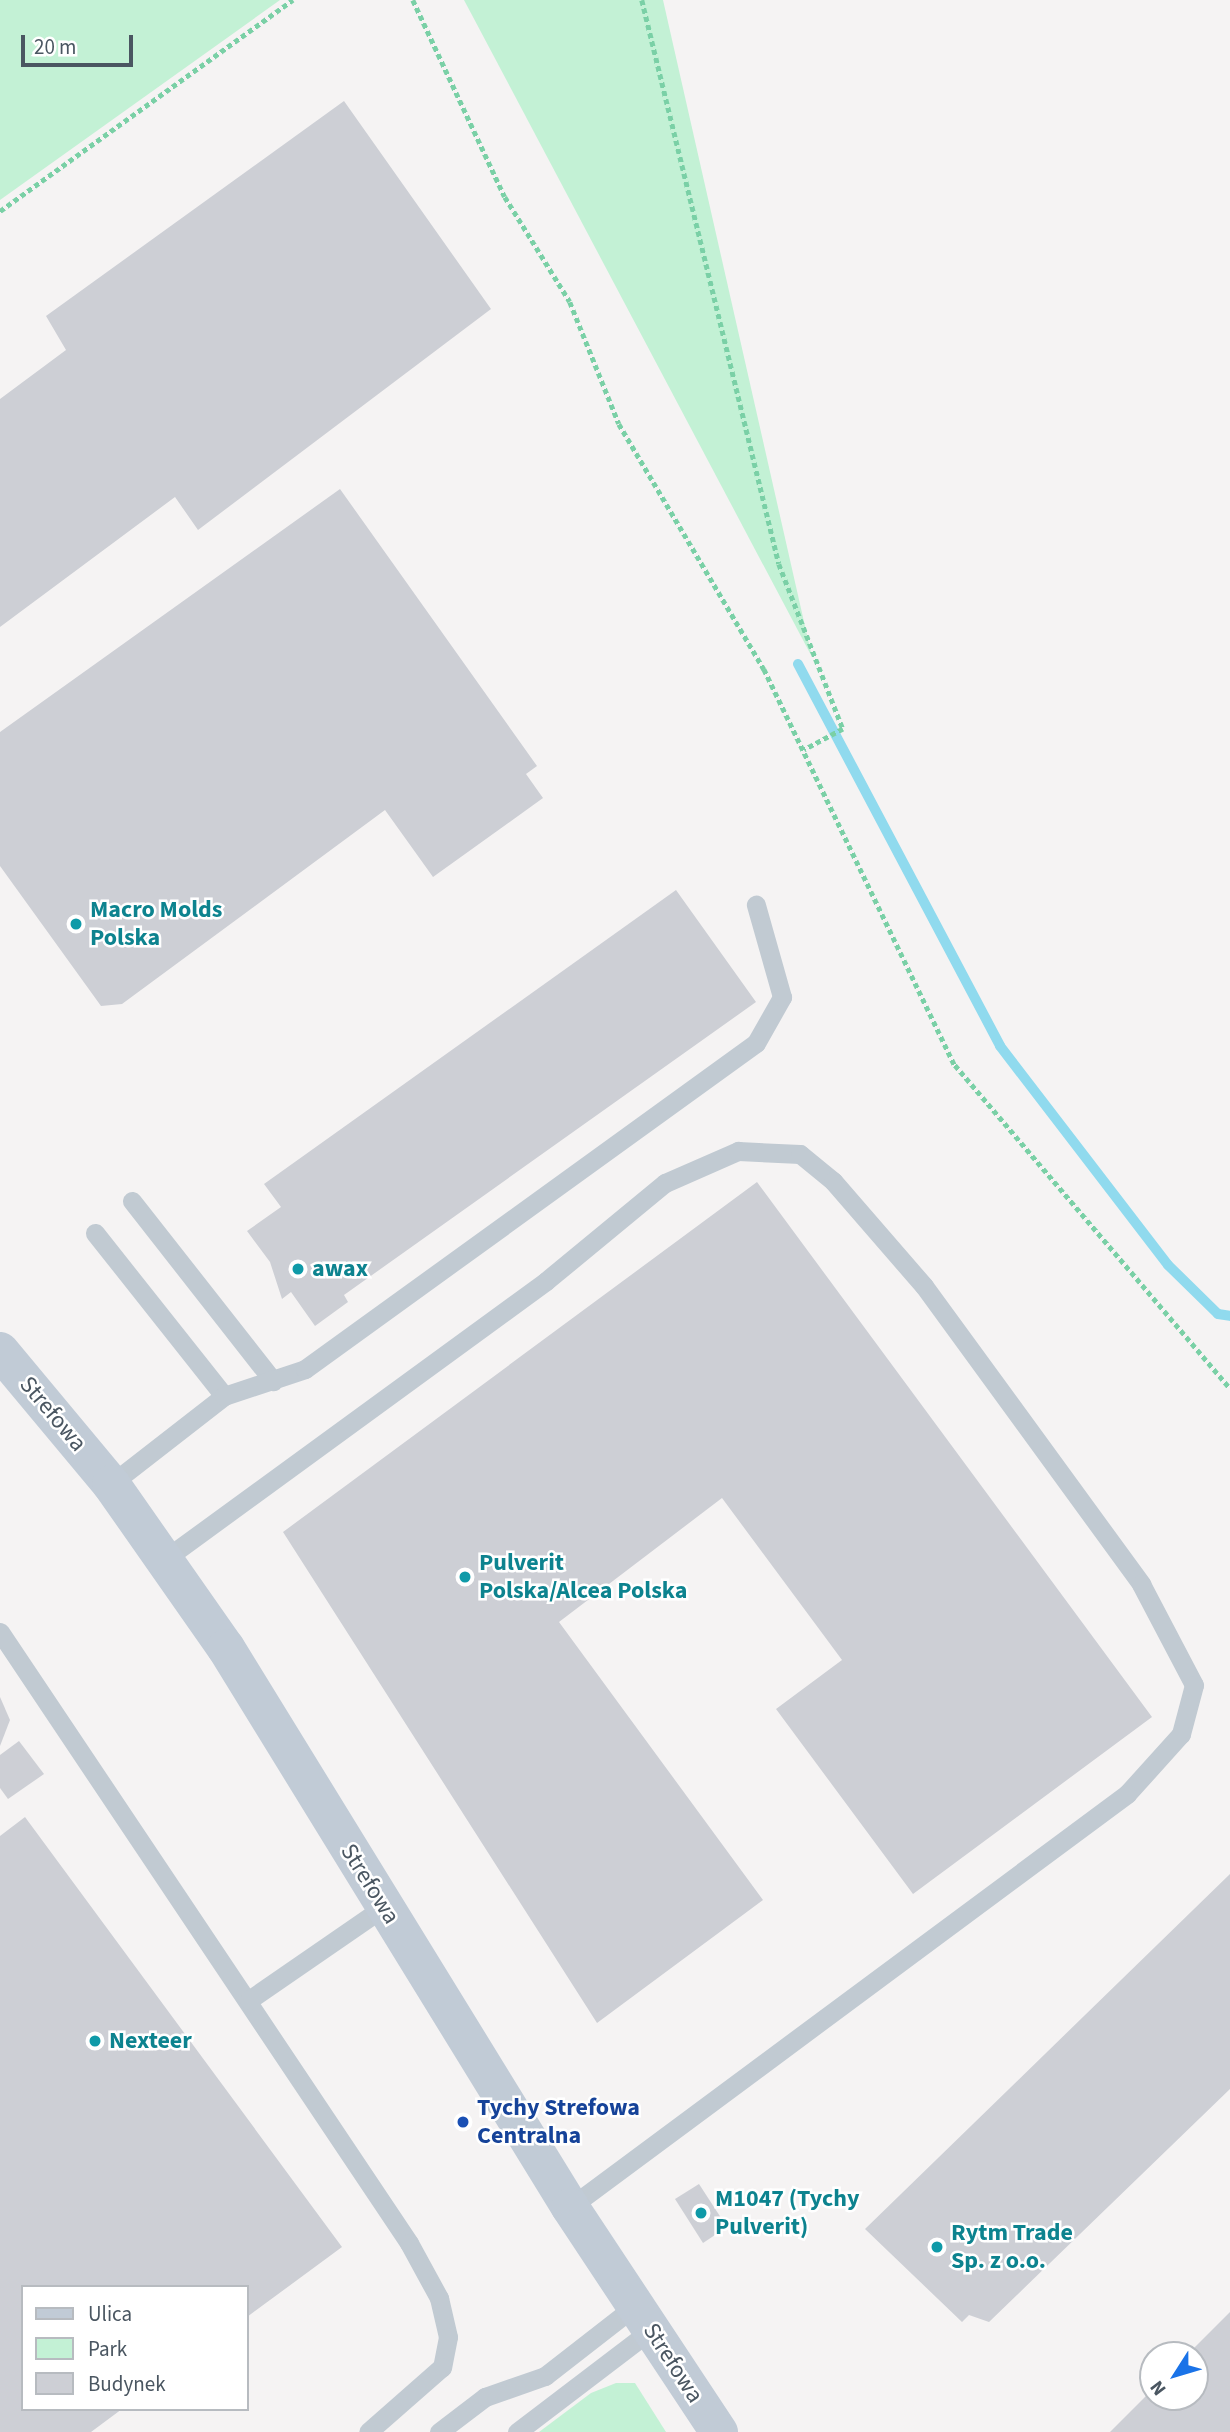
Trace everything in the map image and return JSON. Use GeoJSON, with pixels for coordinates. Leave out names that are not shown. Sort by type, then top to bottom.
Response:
{"type":"FeatureCollection","features":[{"type":"Feature","properties":{"kind":"street","name":"Strefowa"},"geometry":{"type":"LineString","coordinates":[[0,1351],[111,1484],[165,1559],[570,2207],[719,2432]]}},
{"type":"Feature","properties":{"kind":"lane"},"geometry":{"type":"LineString","coordinates":[[111,1484],[224,1396],[304,1369],[756,1043],[782,997],[756,905]]}},
{"type":"Feature","properties":{"kind":"lane"},"geometry":{"type":"LineString","coordinates":[[165,1559],[546,1281],[665,1183],[738,1151],[800,1154],[833,1181],[924,1286],[1141,1584],[1194,1685],[1181,1734],[1127,1794],[570,2207]]}},
{"type":"Feature","properties":{"kind":"lane"},"geometry":{"type":"LineString","coordinates":[[132,1200],[273,1381]]}},
{"type":"Feature","properties":{"kind":"lane"},"geometry":{"type":"LineString","coordinates":[[95,1233],[224,1396]]}},
{"type":"Feature","properties":{"kind":"lane"},"geometry":{"type":"LineString","coordinates":[[0,1632],[249,2000],[439,2298],[448,2337],[442,2367],[368,2432]]}},
{"type":"Feature","properties":{"kind":"lane"},"geometry":{"type":"LineString","coordinates":[[249,2000],[384,1908]]}},
{"type":"Feature","properties":{"kind":"lane"},"geometry":{"type":"LineString","coordinates":[[439,2432],[485,2397],[545,2376],[643,2318]]}},
{"type":"Feature","properties":{"kind":"lane"},"geometry":{"type":"LineString","coordinates":[[517,2432],[643,2318]]}},
{"type":"Feature","properties":{"kind":"path"},"geometry":{"type":"LineString","coordinates":[[0,211],[293,0]]}},
{"type":"Feature","properties":{"kind":"path"},"geometry":{"type":"LineString","coordinates":[[413,0],[505,197],[570,302],[619,424],[765,669],[955,1065],[1230,1388]]}},
{"type":"Feature","properties":{"kind":"path"},"geometry":{"type":"LineString","coordinates":[[642,0],[779,564],[844,729],[804,750]]}},
{"type":"Feature","properties":{"kind":"green space"},"geometry":{"type":"Polygon","coordinates":[[[0,0],[280,0],[0,200],[0,0]]]}},
{"type":"Feature","properties":{"kind":"green space"},"geometry":{"type":"Polygon","coordinates":[[[464,0],[663,0],[812,657],[464,0]]]}},
{"type":"Feature","properties":{"kind":"green space"},"geometry":{"type":"Polygon","coordinates":[[[616,2383],[635,2383],[666,2432],[539,2432],[591,2393],[616,2383]]]}},
{"type":"Feature","properties":{"kind":"building"},"geometry":{"type":"Polygon","coordinates":[[[344,101],[491,309],[198,530],[175,497],[0,627],[0,399],[66,350],[46,316],[344,101]]]}},
{"type":"Feature","properties":{"kind":"building"},"geometry":{"type":"Polygon","coordinates":[[[340,489],[537,766],[526,774],[543,798],[433,877],[385,810],[122,1004],[101,1006],[0,866],[0,732],[340,489]]]}},
{"type":"Feature","properties":{"kind":"building"},"geometry":{"type":"Polygon","coordinates":[[[676,890],[756,1002],[344,1295],[348,1302],[315,1326],[291,1292],[282,1299],[270,1262],[247,1231],[281,1207],[264,1184],[676,890]]]}},
{"type":"Feature","properties":{"kind":"building","name":"Pulverit Polska/Alcea Polska"},"geometry":{"type":"Polygon","coordinates":[[[757,1182],[1152,1717],[913,1894],[776,1709],[842,1660],[722,1498],[559,1622],[763,1900],[597,2023],[283,1532],[757,1182]]]}},
{"type":"Feature","properties":{"kind":"building"},"geometry":{"type":"Polygon","coordinates":[[[0,1697],[10,1720],[0,1746],[0,1697]]]}},
{"type":"Feature","properties":{"kind":"building"},"geometry":{"type":"Polygon","coordinates":[[[19,1741],[44,1774],[8,1799],[0,1788],[0,1755],[19,1741]]]}},
{"type":"Feature","properties":{"kind":"building","name":"Nexteer"},"geometry":{"type":"Polygon","coordinates":[[[25,1817],[342,2247],[248,2316],[248,2285],[21,2285],[21,2411],[119,2411],[91,2432],[0,2432],[0,1836],[25,1817]]]}},
{"type":"Feature","properties":{"kind":"building"},"geometry":{"type":"Polygon","coordinates":[[[1230,1874],[1230,2089],[989,2322],[969,2315],[962,2322],[865,2229],[1230,1874]]]}},
{"type":"Feature","properties":{"kind":"building","name":"M1047 (Tychy Pulverit)"},"geometry":{"type":"Polygon","coordinates":[[[699,2184],[727,2227],[703,2243],[675,2199],[699,2184]]]}},
{"type":"Feature","properties":{"kind":"building"},"geometry":{"type":"Polygon","coordinates":[[[1230,2312],[1230,2432],[1110,2432],[1139,2403],[1139,2411],[1209,2411],[1209,2341],[1201,2341],[1230,2312]]]}},
{"type":"Feature","properties":{"kind":"waterway"},"geometry":{"type":"LineString","coordinates":[[798,664],[1000,1046],[1168,1265],[1218,1314],[1230,1316]]}},
{"type":"Feature","properties":{"kind":"place","name":"Macro Molds Polska"},"geometry":{"type":"Point","coordinates":[76,924]}},
{"type":"Feature","properties":{"kind":"place","name":"awax"},"geometry":{"type":"Point","coordinates":[298,1269]}},
{"type":"Feature","properties":{"kind":"place","name":"Pulverit Polska/Alcea Polska"},"geometry":{"type":"Point","coordinates":[465,1577]}},
{"type":"Feature","properties":{"kind":"place","name":"Nexteer"},"geometry":{"type":"Point","coordinates":[95,2041]}},
{"type":"Feature","properties":{"kind":"place","name":"Tychy Strefowa Centralna"},"geometry":{"type":"Point","coordinates":[463,2122]}},
{"type":"Feature","properties":{"kind":"place","name":"M1047 (Tychy Pulverit)"},"geometry":{"type":"Point","coordinates":[701,2213]}},
{"type":"Feature","properties":{"kind":"place","name":"Rytm Trade Sp. z o.o."},"geometry":{"type":"Point","coordinates":[937,2247]}}]}
